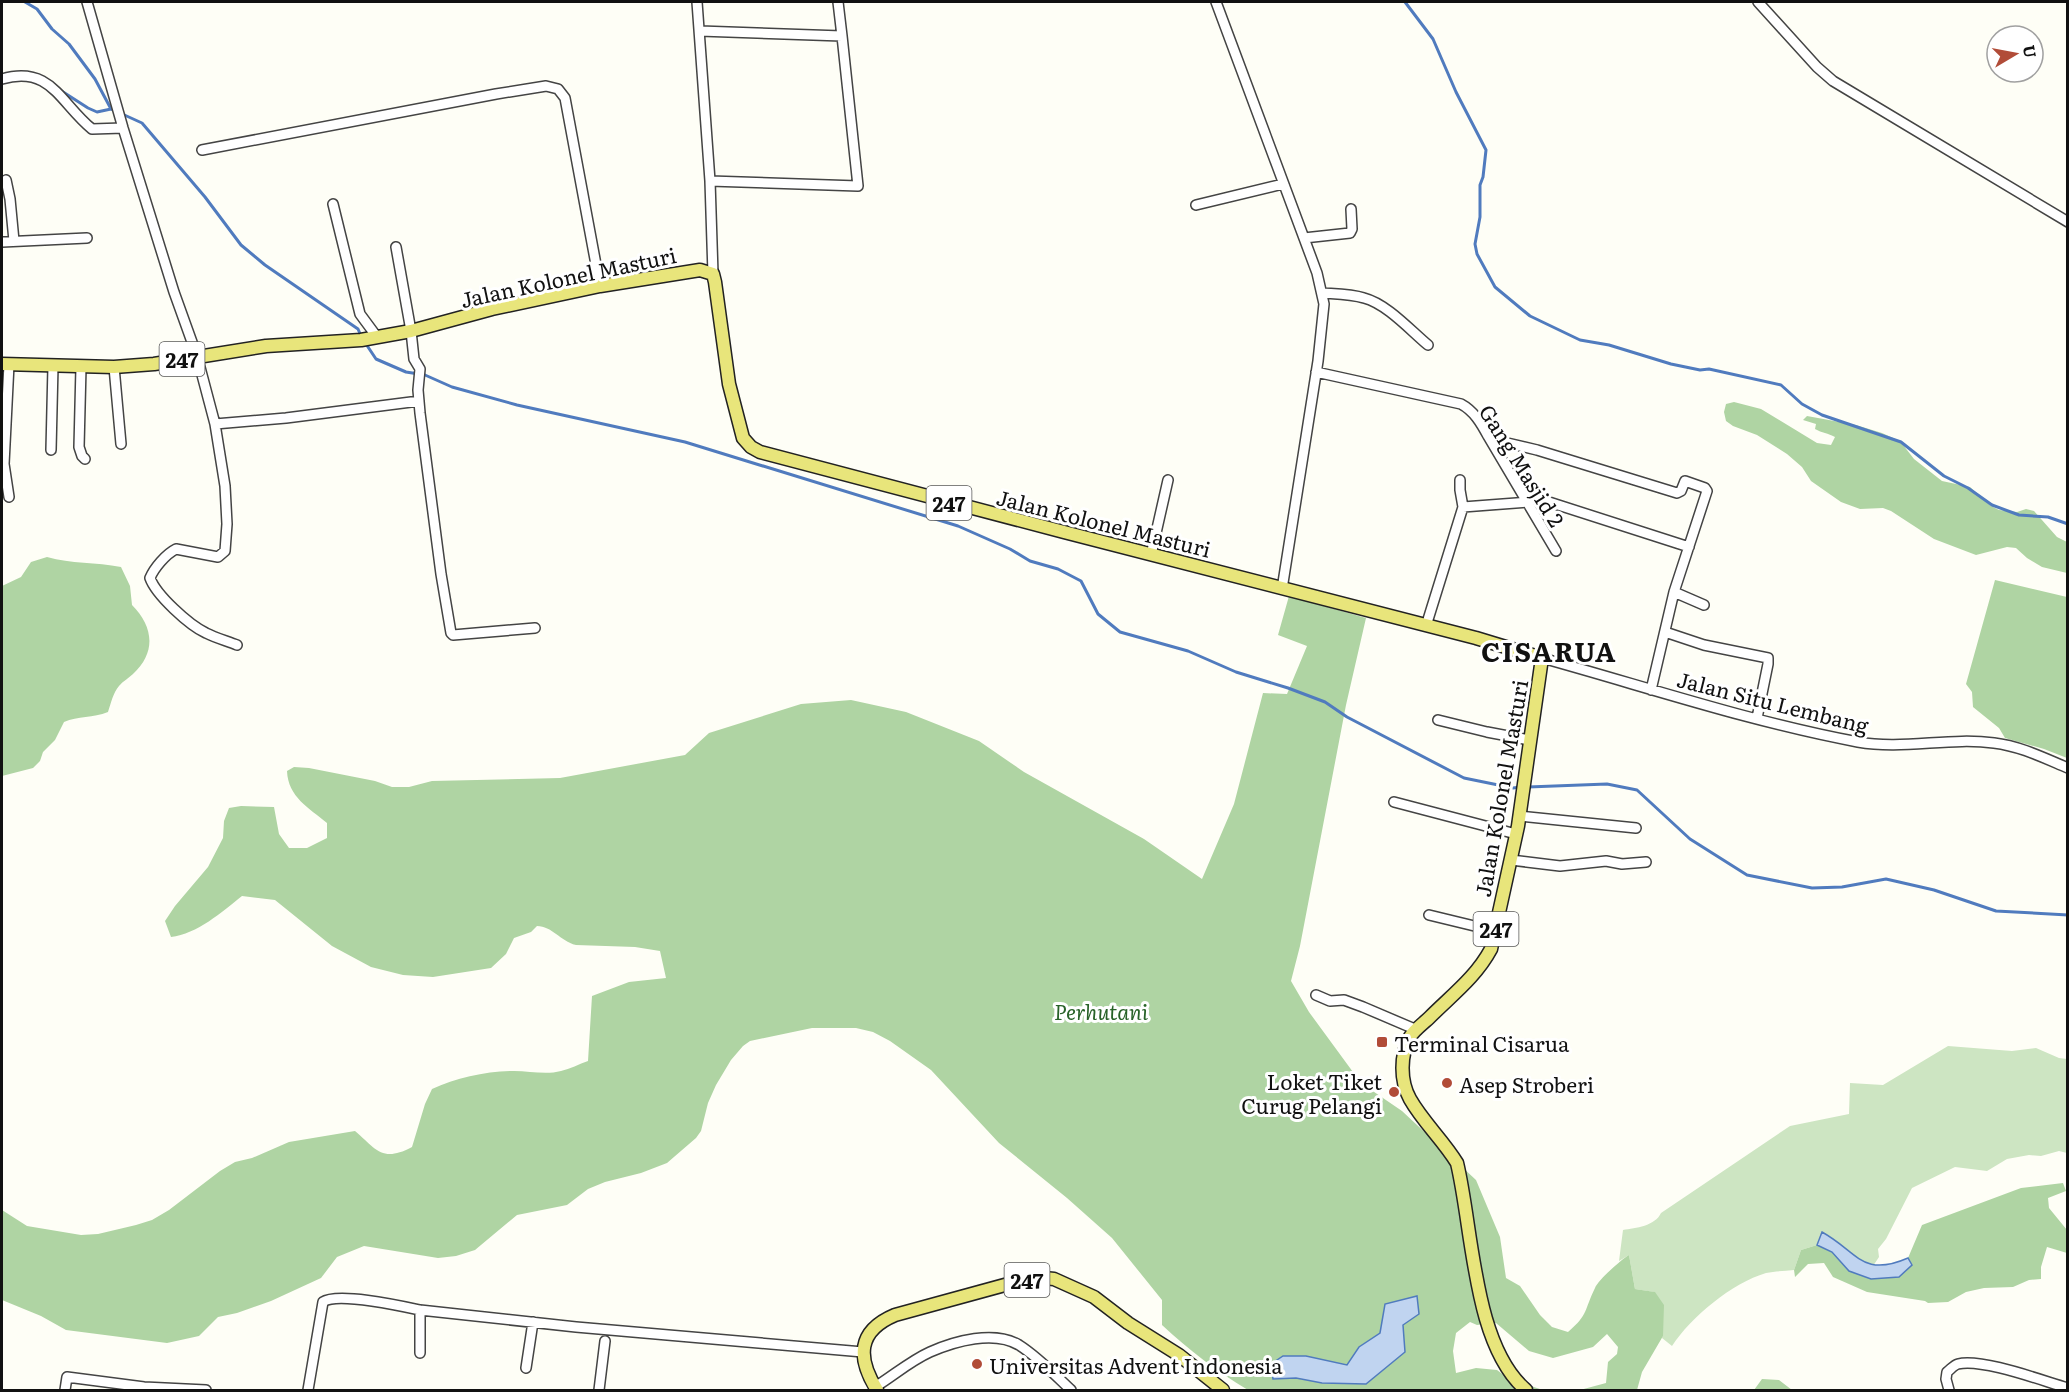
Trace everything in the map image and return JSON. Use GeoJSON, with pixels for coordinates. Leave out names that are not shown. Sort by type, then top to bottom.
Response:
{"type":"FeatureCollection","features":[{"type":"Feature","properties":{"kind":"main road","name":"Jalan Kolonel Masturi"},"geometry":{"type":"LineString","coordinates":[[5,364],[114,367],[154,364],[266,346],[370,338],[600,286],[700,270],[713,274],[729,384],[743,438],[751,447],[760,452],[1476,638],[1542,658],[1520,816],[1491,949],[1482,966],[1411,1035],[1404,1052],[1403,1080],[1409,1097],[1457,1162],[1486,1320],[1500,1357],[1515,1380],[1526,1390]]}},
{"type":"Feature","properties":{"kind":"main road","name":"247"},"geometry":{"type":"LineString","coordinates":[[863,1352],[863,1344],[868,1334],[876,1325],[895,1315],[1035,1277],[1054,1279],[1094,1297],[1128,1323],[1179,1355],[1223,1390]]}},
{"type":"Feature","properties":{"kind":"main road"},"geometry":{"type":"LineString","coordinates":[[863,1352],[876,1389]]}},
{"type":"Feature","properties":{"kind":"street"},"geometry":{"type":"LineString","coordinates":[[87,2],[123,128],[174,292],[197,356],[215,424],[225,486],[227,524],[225,551],[218,556],[176,549],[154,569],[150,578],[153,587],[186,619],[204,632],[237,645]]}},
{"type":"Feature","properties":{"kind":"street"},"geometry":{"type":"LineString","coordinates":[[697,2],[710,181],[713,274]]}},
{"type":"Feature","properties":{"kind":"street"},"geometry":{"type":"LineString","coordinates":[[710,181],[858,186],[838,2]]}},
{"type":"Feature","properties":{"kind":"street"},"geometry":{"type":"LineString","coordinates":[[1216,2],[1317,273],[1324,304],[1316,372],[1282,589]]}},
{"type":"Feature","properties":{"kind":"street"},"geometry":{"type":"LineString","coordinates":[[1758,2],[1817,67],[1833,81],[2067,222]]}},
{"type":"Feature","properties":{"kind":"street"},"geometry":{"type":"LineString","coordinates":[[700,32],[842,36]]}},
{"type":"Feature","properties":{"kind":"street"},"geometry":{"type":"LineString","coordinates":[[2,79],[20,75],[32,76],[57,91],[92,129],[123,128]]}},
{"type":"Feature","properties":{"kind":"street"},"geometry":{"type":"LineString","coordinates":[[202,150],[485,96],[546,86],[558,89],[565,98],[600,286]]}},
{"type":"Feature","properties":{"kind":"street"},"geometry":{"type":"LineString","coordinates":[[6,180],[14,241]]}},
{"type":"Feature","properties":{"kind":"street"},"geometry":{"type":"LineString","coordinates":[[1196,205],[1283,184]]}},
{"type":"Feature","properties":{"kind":"street"},"geometry":{"type":"LineString","coordinates":[[333,204],[360,314],[370,338]]}},
{"type":"Feature","properties":{"kind":"street"},"geometry":{"type":"LineString","coordinates":[[1304,238],[1350,233],[1352,229],[1351,209]]}},
{"type":"Feature","properties":{"kind":"street"},"geometry":{"type":"LineString","coordinates":[[2,242],[87,238]]}},
{"type":"Feature","properties":{"kind":"street"},"geometry":{"type":"LineString","coordinates":[[396,247],[414,359],[419,373],[419,401],[441,574],[452,634],[535,628]]}},
{"type":"Feature","properties":{"kind":"street"},"geometry":{"type":"LineString","coordinates":[[1322,293],[1361,297],[1376,303],[1388,310],[1428,345]]}},
{"type":"Feature","properties":{"kind":"street"},"geometry":{"type":"LineString","coordinates":[[5,364],[4,464],[9,497]]}},
{"type":"Feature","properties":{"kind":"street"},"geometry":{"type":"LineString","coordinates":[[51,450],[53,366]]}},
{"type":"Feature","properties":{"kind":"street"},"geometry":{"type":"LineString","coordinates":[[81,367],[80,447],[85,459]]}},
{"type":"Feature","properties":{"kind":"street"},"geometry":{"type":"LineString","coordinates":[[114,367],[121,444]]}},
{"type":"Feature","properties":{"kind":"street","name":"Gang Masjid 2"},"geometry":{"type":"LineString","coordinates":[[1316,372],[1461,404],[1469,409],[1491,439],[1556,550]]}},
{"type":"Feature","properties":{"kind":"street"},"geometry":{"type":"LineString","coordinates":[[215,424],[286,418],[419,401]]}},
{"type":"Feature","properties":{"kind":"street"},"geometry":{"type":"LineString","coordinates":[[1491,439],[1538,450],[1677,493],[1682,491],[1684,481],[1705,488],[1707,491],[1674,592],[1651,690]]}},
{"type":"Feature","properties":{"kind":"street"},"geometry":{"type":"LineString","coordinates":[[1151,555],[1168,480]]}},
{"type":"Feature","properties":{"kind":"street"},"geometry":{"type":"LineString","coordinates":[[1426,626],[1463,507],[1460,480]]}},
{"type":"Feature","properties":{"kind":"street"},"geometry":{"type":"LineString","coordinates":[[1463,507],[1526,498],[1689,547]]}},
{"type":"Feature","properties":{"kind":"street"},"geometry":{"type":"LineString","coordinates":[[1674,592],[1704,605]]}},
{"type":"Feature","properties":{"kind":"street"},"geometry":{"type":"LineString","coordinates":[[1665,632],[1704,645],[1768,658],[1757,718]]}},
{"type":"Feature","properties":{"kind":"street","name":"Jalan Situ Lembang"},"geometry":{"type":"LineString","coordinates":[[1542,658],[1651,690],[1814,733],[1876,744],[1995,743],[2067,768]]}},
{"type":"Feature","properties":{"kind":"street"},"geometry":{"type":"LineString","coordinates":[[1438,720],[1529,740]]}},
{"type":"Feature","properties":{"kind":"street"},"geometry":{"type":"LineString","coordinates":[[1394,802],[1516,834]]}},
{"type":"Feature","properties":{"kind":"street"},"geometry":{"type":"LineString","coordinates":[[1520,816],[1635,828]]}},
{"type":"Feature","properties":{"kind":"street"},"geometry":{"type":"LineString","coordinates":[[1511,860],[1560,866],[1606,861],[1622,864],[1646,862]]}},
{"type":"Feature","properties":{"kind":"street"},"geometry":{"type":"LineString","coordinates":[[1429,915],[1495,931]]}},
{"type":"Feature","properties":{"kind":"street"},"geometry":{"type":"LineString","coordinates":[[1316,995],[1334,1002],[1344,1000],[1416,1030]]}},
{"type":"Feature","properties":{"kind":"street"},"geometry":{"type":"LineString","coordinates":[[308,1390],[322,1302],[334,1297],[420,1310],[533,1322],[863,1352]]}},
{"type":"Feature","properties":{"kind":"street"},"geometry":{"type":"LineString","coordinates":[[420,1310],[420,1353]]}},
{"type":"Feature","properties":{"kind":"street"},"geometry":{"type":"LineString","coordinates":[[526,1368],[533,1322]]}},
{"type":"Feature","properties":{"kind":"street"},"geometry":{"type":"LineString","coordinates":[[876,1389],[930,1352],[949,1345],[989,1338],[1005,1339],[1020,1345],[1071,1390]]}},
{"type":"Feature","properties":{"kind":"street"},"geometry":{"type":"LineString","coordinates":[[599,1390],[605,1341]]}},
{"type":"Feature","properties":{"kind":"street"},"geometry":{"type":"LineString","coordinates":[[1949,1390],[1947,1372],[1956,1364],[1962,1363],[1994,1366],[2067,1388]]}},
{"type":"Feature","properties":{"kind":"street"},"geometry":{"type":"LineString","coordinates":[[65,1390],[67,1377],[144,1387],[206,1390]]}},
{"type":"Feature","properties":{"kind":"green space"},"geometry":{"type":"Polygon","coordinates":[[[1734,402],[1761,409],[1817,443],[1831,445],[1835,437],[1815,429],[1816,424],[1803,420],[1807,416],[1856,425],[1900,441],[1914,459],[1942,481],[1970,487],[1991,506],[1999,510],[2034,511],[2057,537],[2067,542],[2067,573],[2042,567],[2016,548],[2007,547],[1976,555],[1934,539],[1891,511],[1883,508],[1860,509],[1841,502],[1811,481],[1802,467],[1787,454],[1757,435],[1726,421],[1724,412],[1726,404],[1734,402]]]}},
{"type":"Feature","properties":{"kind":"green space"},"geometry":{"type":"Polygon","coordinates":[[[47,557],[121,567],[130,586],[132,605],[148,630],[149,648],[141,666],[117,689],[108,712],[64,722],[55,740],[43,752],[40,761],[33,768],[2,776],[2,586],[21,577],[31,562],[47,557]]]}},
{"type":"Feature","properties":{"kind":"green space"},"geometry":{"type":"Polygon","coordinates":[[[1995,580],[2067,597],[2067,758],[2005,738],[1999,728],[1973,707],[1972,692],[1966,684],[1995,580]]]}},
{"type":"Feature","properties":{"kind":"green space","name":"Perhutani"},"geometry":{"type":"Polygon","coordinates":[[[1289,596],[1366,618],[1346,705],[1300,946],[1291,981],[1309,1012],[1361,1083],[1402,1111],[1476,1180],[1500,1237],[1506,1278],[1520,1286],[1540,1315],[1552,1327],[1568,1332],[1575,1326],[1583,1316],[1597,1284],[1629,1255],[1635,1289],[1655,1292],[1664,1305],[1663,1336],[1642,1372],[1637,1390],[1580,1390],[1606,1383],[1608,1362],[1617,1354],[1618,1347],[1607,1334],[1593,1347],[1553,1358],[1529,1351],[1496,1323],[1477,1325],[1470,1322],[1456,1333],[1453,1351],[1456,1373],[1476,1368],[1497,1370],[1509,1379],[1543,1390],[1248,1390],[1203,1360],[1162,1325],[1162,1300],[1112,1238],[999,1143],[931,1070],[890,1041],[873,1032],[856,1028],[812,1028],[750,1041],[731,1060],[716,1085],[708,1103],[701,1131],[667,1163],[588,1189],[567,1205],[517,1215],[475,1250],[456,1256],[438,1258],[364,1246],[337,1257],[321,1278],[271,1301],[218,1317],[199,1336],[167,1343],[66,1330],[41,1316],[2,1300],[2,1210],[27,1226],[81,1235],[98,1234],[152,1220],[235,1162],[252,1158],[289,1142],[355,1131],[380,1152],[393,1154],[402,1152],[412,1147],[432,1089],[483,1074],[504,1071],[555,1072],[588,1061],[592,996],[629,982],[666,978],[660,951],[635,947],[576,945],[547,928],[537,926],[531,932],[514,938],[506,954],[491,968],[433,977],[403,975],[371,967],[332,946],[275,900],[242,896],[200,927],[171,937],[165,921],[208,867],[223,838],[224,821],[229,808],[274,807],[279,834],[289,848],[307,848],[327,838],[327,823],[307,807],[291,788],[287,771],[294,767],[375,781],[392,787],[409,787],[432,781],[560,778],[685,755],[709,733],[801,704],[851,700],[906,712],[979,741],[1024,772],[1144,839],[1202,879],[1234,804],[1263,693],[1287,694],[1307,646],[1278,635],[1289,596]],[[1386,1304],[1380,1333],[1359,1347],[1347,1366],[1273,1379],[1296,1378],[1322,1383],[1366,1384],[1405,1352],[1386,1304]]]}},
{"type":"Feature","properties":{"kind":"green space"},"geometry":{"type":"Polygon","coordinates":[[[1948,1046],[2012,1051],[2036,1048],[2067,1059],[2067,1153],[2059,1151],[2041,1156],[2029,1155],[2007,1159],[1987,1171],[1955,1167],[1912,1188],[1886,1239],[1878,1249],[1879,1257],[1873,1266],[1860,1260],[1822,1232],[1817,1245],[1801,1250],[1794,1270],[1766,1273],[1726,1293],[1701,1313],[1672,1346],[1662,1338],[1654,1292],[1635,1289],[1629,1255],[1619,1261],[1623,1230],[1645,1226],[1654,1221],[1661,1213],[1790,1126],[1849,1114],[1850,1083],[1883,1085],[1948,1046]]]}},
{"type":"Feature","properties":{"kind":"green space"},"geometry":{"type":"Polygon","coordinates":[[[2063,1183],[2066,1191],[2048,1198],[2049,1208],[2067,1230],[2067,1253],[2047,1247],[2041,1267],[2041,1279],[2029,1280],[2013,1287],[1984,1288],[1966,1292],[1948,1302],[1928,1303],[1867,1292],[1833,1277],[1824,1263],[1808,1264],[1795,1277],[1794,1270],[1801,1250],[1817,1245],[1832,1251],[1849,1271],[1871,1279],[1912,1265],[1908,1258],[1922,1225],[2021,1188],[2063,1183]]]}},
{"type":"Feature","properties":{"kind":"green space"},"geometry":{"type":"Polygon","coordinates":[[[1762,1379],[1779,1380],[1792,1390],[1754,1390],[1762,1379]]]}},
{"type":"Feature","properties":{"kind":"water"},"geometry":{"type":"Polygon","coordinates":[[[1822,1232],[1870,1264],[1893,1263],[1908,1258],[1912,1265],[1899,1277],[1871,1279],[1849,1271],[1832,1252],[1817,1245],[1822,1232]]]}},
{"type":"Feature","properties":{"kind":"water"},"geometry":{"type":"Polygon","coordinates":[[[1417,1296],[1419,1314],[1403,1325],[1405,1352],[1366,1384],[1322,1383],[1296,1378],[1273,1379],[1271,1364],[1283,1356],[1306,1356],[1347,1365],[1359,1347],[1380,1333],[1385,1304],[1417,1296]]]}},
{"type":"Feature","properties":{"kind":"waterway"},"geometry":{"type":"LineString","coordinates":[[25,2],[37,9],[52,29],[69,44],[95,79],[111,109],[114,110]]}},
{"type":"Feature","properties":{"kind":"waterway"},"geometry":{"type":"LineString","coordinates":[[1405,2],[1433,39],[1456,92],[1486,150],[1480,185],[1480,217],[1475,244],[1477,254],[1495,287],[1530,316],[1580,340],[1609,345],[1671,364],[1700,370],[1709,369],[1781,385],[1802,404],[1822,415],[1901,442],[1944,476],[1968,488],[1992,505],[2019,515],[2048,517],[2068,524]]}},
{"type":"Feature","properties":{"kind":"waterway"},"geometry":{"type":"LineString","coordinates":[[60,90],[97,112],[111,109]]}},
{"type":"Feature","properties":{"kind":"waterway"},"geometry":{"type":"LineString","coordinates":[[120,113],[142,123],[205,197],[241,245],[265,265],[358,329],[361,336]]}},
{"type":"Feature","properties":{"kind":"waterway"},"geometry":{"type":"LineString","coordinates":[[366,344],[376,359],[406,372],[425,375],[452,387],[517,405],[685,442],[958,526],[1010,549],[1030,561],[1058,569],[1081,581],[1098,614],[1120,632],[1188,651],[1236,672],[1325,702],[1347,717],[1464,778],[1513,788],[1521,787]]}},
{"type":"Feature","properties":{"kind":"waterway"},"geometry":{"type":"LineString","coordinates":[[1528,787],[1607,784],[1637,790],[1690,839],[1747,875],[1812,888],[1842,887],[1886,879],[1934,890],[1996,911],[2068,915]]}},
{"type":"Feature","properties":{"kind":"place","name":"Terminal Cisarua"},"geometry":{"type":"Point","coordinates":[1382,1042]}},
{"type":"Feature","properties":{"kind":"place","name":"Asep Stroberi"},"geometry":{"type":"Point","coordinates":[1447,1083]}},
{"type":"Feature","properties":{"kind":"place","name":"Loket Tiket Curug Pelangi"},"geometry":{"type":"Point","coordinates":[1394,1092]}},
{"type":"Feature","properties":{"kind":"place","name":"Universitas Advent Indonesia"},"geometry":{"type":"Point","coordinates":[977,1364]}},
{"type":"Feature","properties":{"kind":"district","name":"CISARUA"},"geometry":{"type":"Point","coordinates":[1549,650]}}]}
